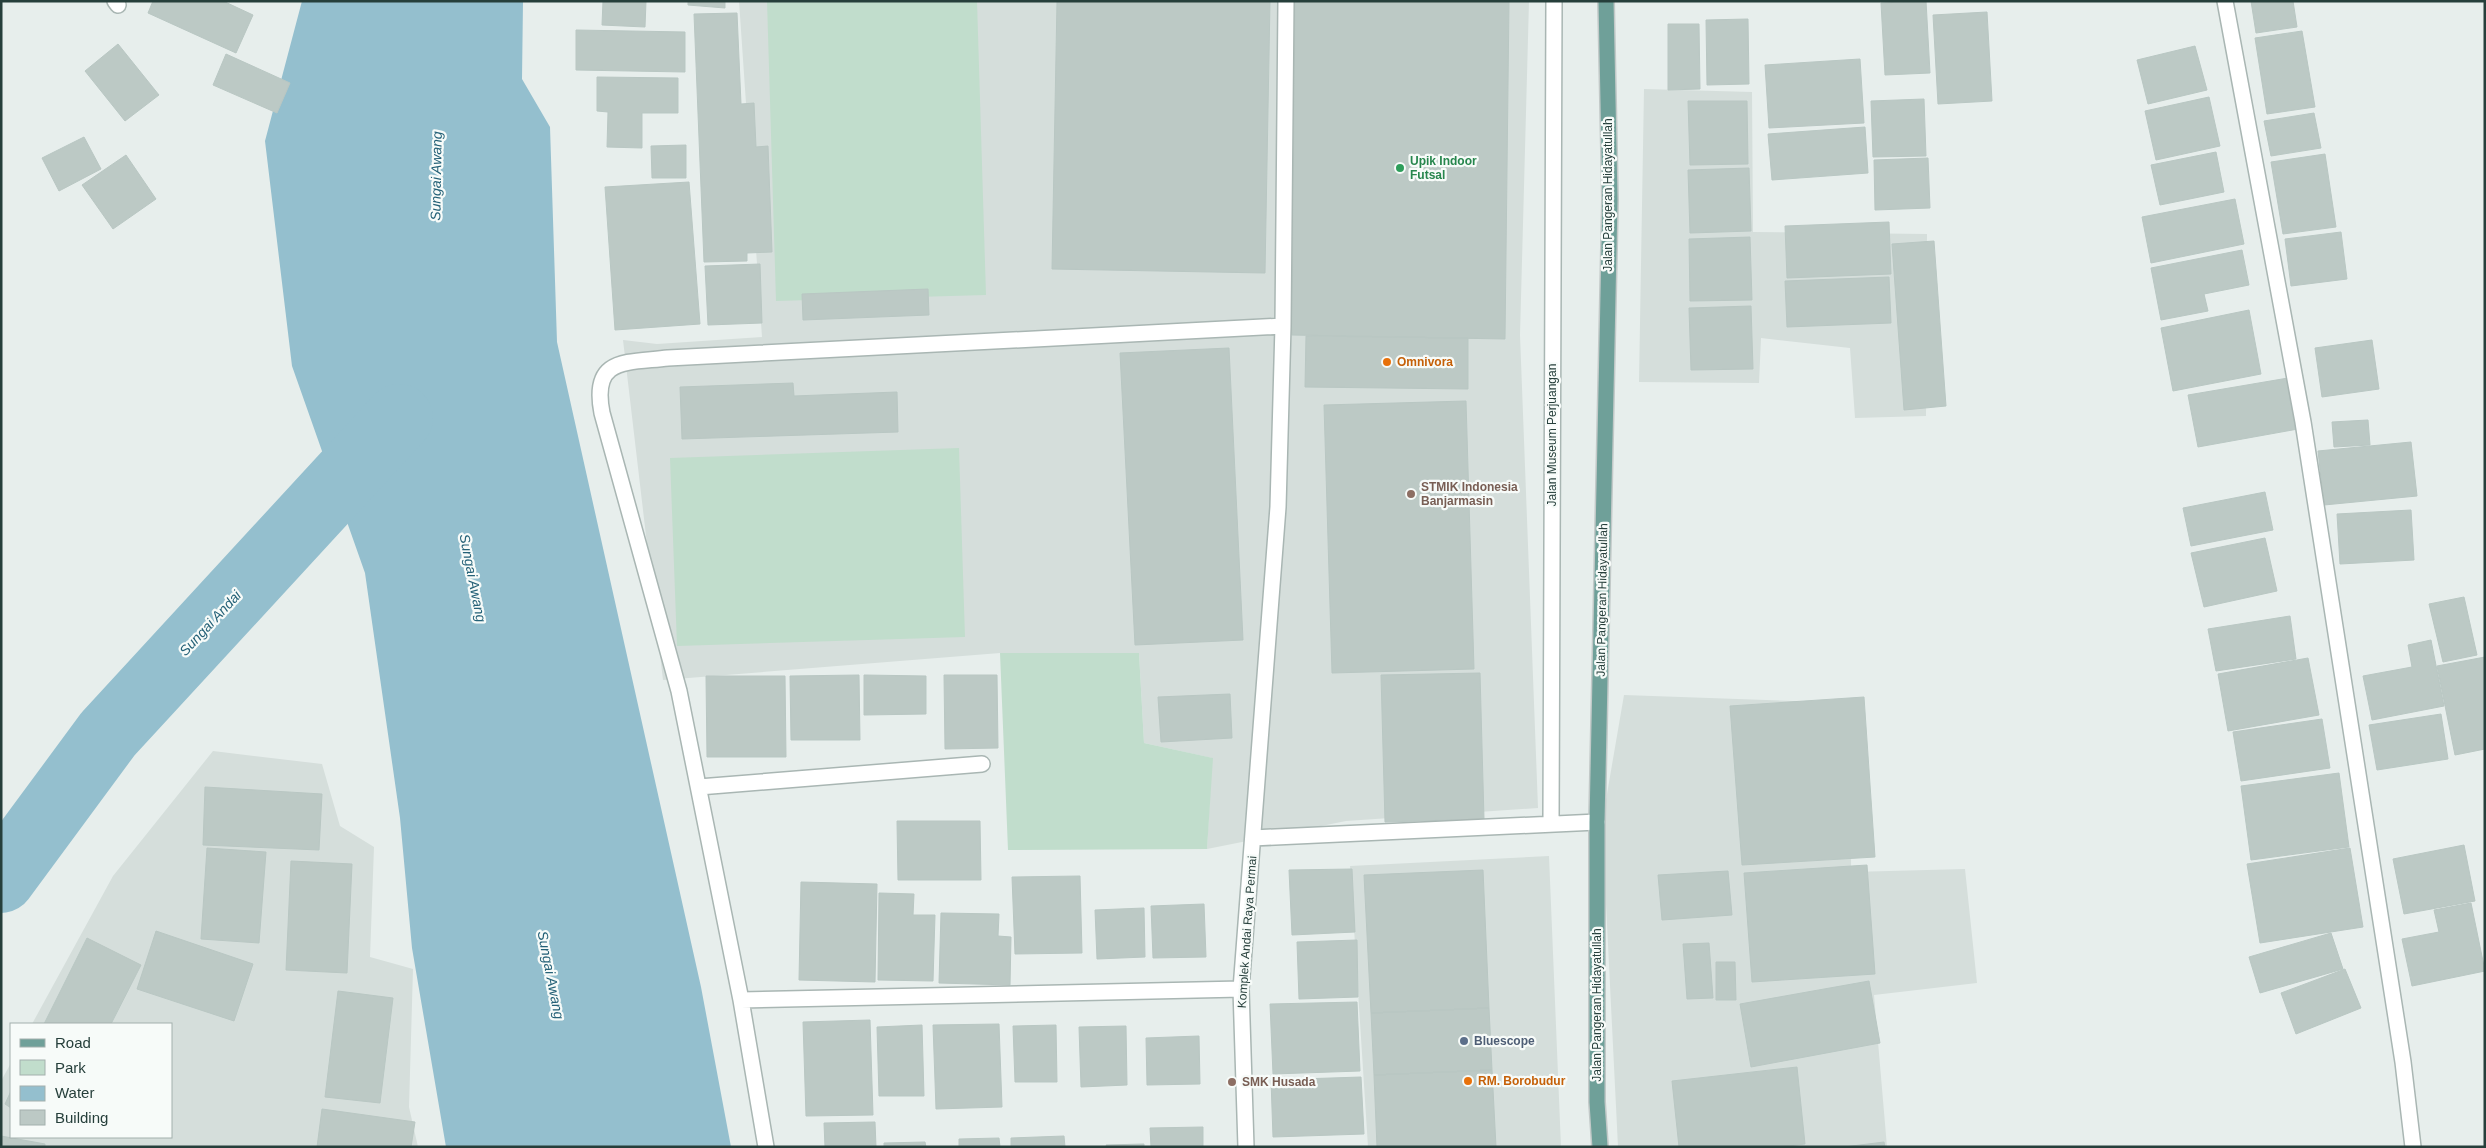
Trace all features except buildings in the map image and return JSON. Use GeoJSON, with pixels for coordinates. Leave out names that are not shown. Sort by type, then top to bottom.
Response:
{"type":"FeatureCollection","features":[{"type":"Feature","properties":{"kind":"main road","name":"Jalan Pangeran Hidayatullah"},"geometry":{"type":"LineString","coordinates":[[1600,1147],[1597,1102],[1597,822],[1610,200],[1606,1]]}},
{"type":"Feature","properties":{"kind":"street","name":"Komplek Andai Raya Permai"},"geometry":{"type":"LineString","coordinates":[[1246,1147],[1241,989],[1278,507],[1283,326],[1286,1]]}},
{"type":"Feature","properties":{"kind":"street","name":"Jalan Museum Perjuangan"},"geometry":{"type":"LineString","coordinates":[[1551,824],[1554,1]]}},
{"type":"Feature","properties":{"kind":"street"},"geometry":{"type":"LineString","coordinates":[[2226,1],[2303,422],[2403,1062],[2413,1147]]}},
{"type":"Feature","properties":{"kind":"street"},"geometry":{"type":"LineString","coordinates":[[766,1147],[741,1000],[679,691],[599,399],[600,384],[607,370],[619,364],[668,358],[1283,326]]}},
{"type":"Feature","properties":{"kind":"street"},"geometry":{"type":"LineString","coordinates":[[699,787],[982,764]]}},
{"type":"Feature","properties":{"kind":"street"},"geometry":{"type":"LineString","coordinates":[[1253,838],[1597,822]]}},
{"type":"Feature","properties":{"kind":"street"},"geometry":{"type":"LineString","coordinates":[[741,1000],[1241,989]]}},
{"type":"Feature","properties":{"kind":"shaded area"},"geometry":{"type":"Polygon","coordinates":[[[739,1],[1529,1],[1520,335],[1538,808],[1346,821],[1207,849],[1212,758],[1144,743],[1139,653],[1000,653],[663,680],[623,340],[657,344],[762,337],[739,1]]]}},
{"type":"Feature","properties":{"kind":"shaded area"},"geometry":{"type":"Polygon","coordinates":[[[1644,89],[1752,92],[1753,232],[1927,234],[1926,416],[1855,418],[1850,348],[1761,338],[1759,383],[1639,382],[1644,89]]]}},
{"type":"Feature","properties":{"kind":"shaded area"},"geometry":{"type":"Polygon","coordinates":[[[1624,695],[1852,703],[1851,872],[1965,869],[1977,983],[1874,995],[1887,1147],[1618,1147],[1602,823],[1624,695]]]}},
{"type":"Feature","properties":{"kind":"shaded area"},"geometry":{"type":"Polygon","coordinates":[[[213,751],[322,764],[340,826],[374,847],[370,957],[413,969],[409,1107],[418,1147],[1,1147],[1,1081],[10,1065],[10,1138],[172,1138],[172,1023],[33,1023],[113,876],[213,751]]]}},
{"type":"Feature","properties":{"kind":"shaded area"},"geometry":{"type":"Polygon","coordinates":[[[1549,856],[1561,1147],[1368,1147],[1350,866],[1549,856]]]}},
{"type":"Feature","properties":{"kind":"green space"},"geometry":{"type":"Polygon","coordinates":[[[767,1],[977,1],[986,295],[776,301],[767,1]]]}},
{"type":"Feature","properties":{"kind":"green space"},"geometry":{"type":"Polygon","coordinates":[[[959,448],[965,637],[677,646],[670,458],[959,448]]]}},
{"type":"Feature","properties":{"kind":"green space"},"geometry":{"type":"Polygon","coordinates":[[[1000,653],[1139,653],[1144,743],[1213,758],[1207,849],[1008,850],[1000,653]]]}},
{"type":"Feature","properties":{"kind":"water","name":"Sungai Awang"},"geometry":{"type":"Polygon","coordinates":[[[302,1],[523,1],[522,79],[550,127],[557,342],[701,987],[731,1147],[446,1147],[412,948],[400,818],[365,573],[292,366],[265,141],[302,1]]]}},
{"type":"Feature","properties":{"kind":"waterway","name":"Sungai Andai"},"geometry":{"type":"LineString","coordinates":[[1,879],[108,734],[399,418]]}},
{"type":"Feature","properties":{"kind":"place","name":"Upik Indoor Futsal"},"geometry":{"type":"Point","coordinates":[1400,168]}},
{"type":"Feature","properties":{"kind":"place","name":"Omnivora"},"geometry":{"type":"Point","coordinates":[1387,362]}},
{"type":"Feature","properties":{"kind":"place","name":"STMIK Indonesia Banjarmasin"},"geometry":{"type":"Point","coordinates":[1411,494]}},
{"type":"Feature","properties":{"kind":"place","name":"Bluescope"},"geometry":{"type":"Point","coordinates":[1464,1041]}},
{"type":"Feature","properties":{"kind":"place","name":"RM. Borobudur"},"geometry":{"type":"Point","coordinates":[1468,1081]}},
{"type":"Feature","properties":{"kind":"place","name":"SMK Husada"},"geometry":{"type":"Point","coordinates":[1232,1082]}}]}
